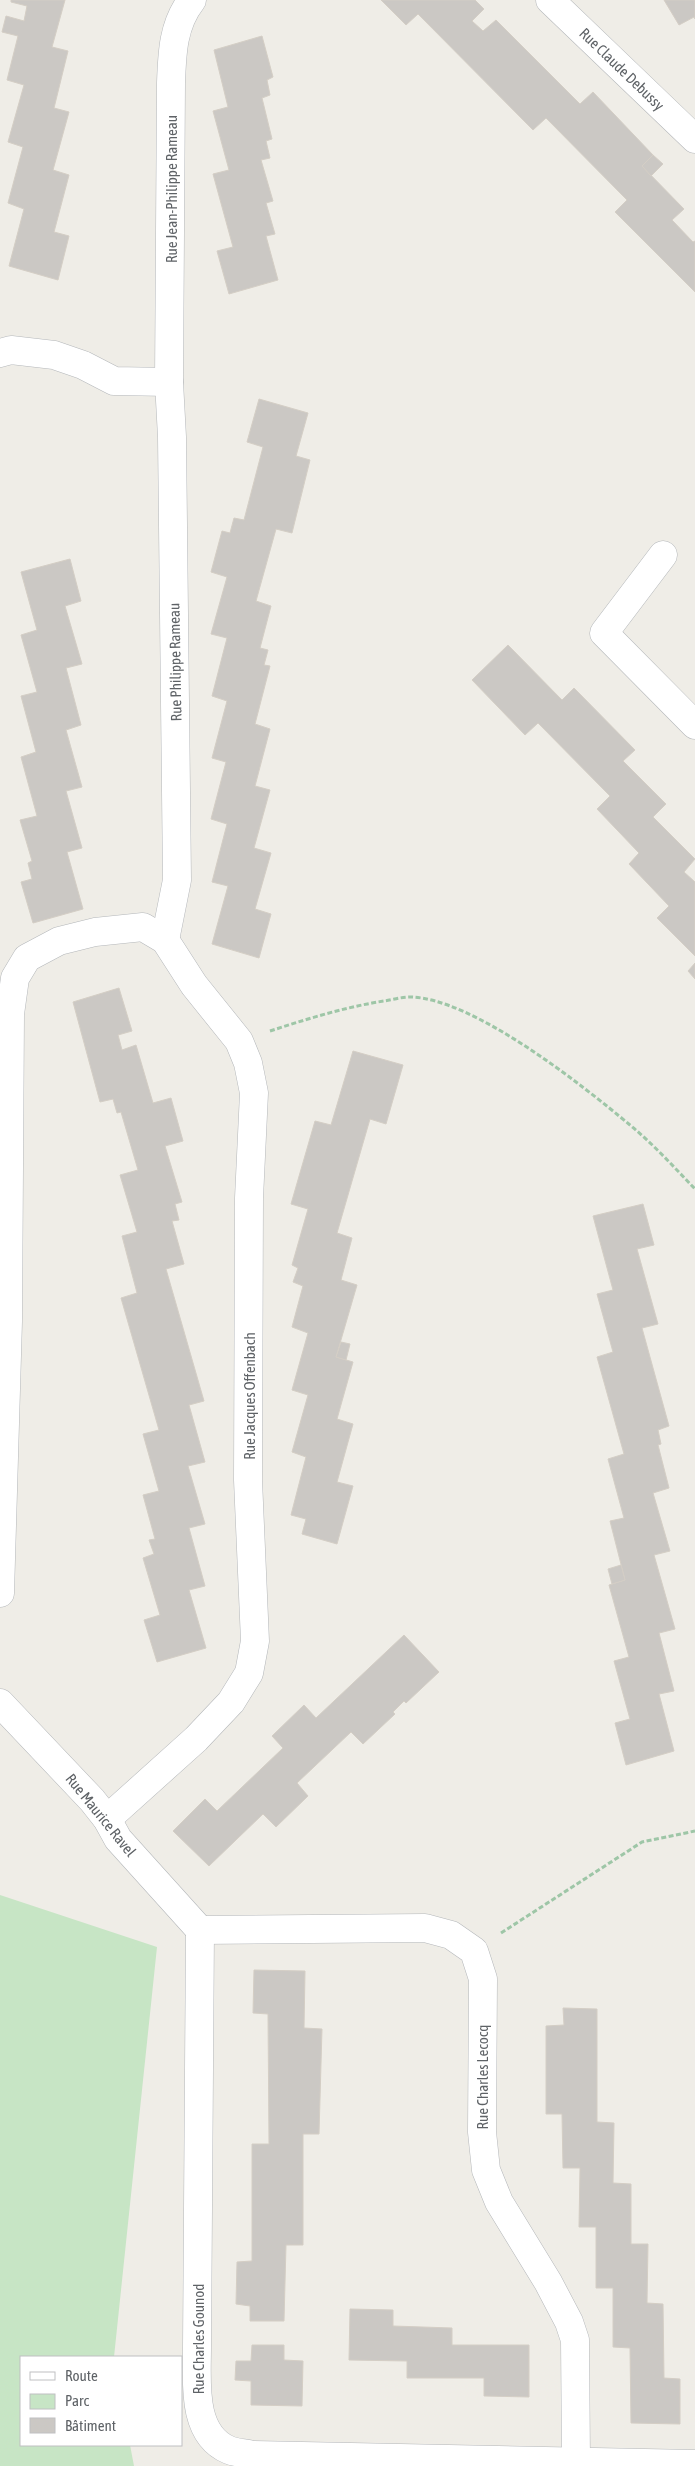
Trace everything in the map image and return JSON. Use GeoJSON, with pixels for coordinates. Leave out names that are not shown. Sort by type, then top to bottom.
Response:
{"type":"FeatureCollection","features":[{"type":"Feature","properties":{"kind":"street","name":"Rue Jean-Philippe Rameau"},"geometry":{"type":"LineString","coordinates":[[169,382],[172,45],[183,11],[192,0]]}},
{"type":"Feature","properties":{"kind":"street","name":"Rue Claude Debussy"},"geometry":{"type":"LineString","coordinates":[[550,0],[695,139]]}},
{"type":"Feature","properties":{"kind":"street"},"geometry":{"type":"LineString","coordinates":[[0,353],[11,350],[54,355],[83,365],[114,381],[169,382]]}},
{"type":"Feature","properties":{"kind":"street","name":"Rue Philippe Rameau"},"geometry":{"type":"LineString","coordinates":[[165,940],[177,880],[172,437],[169,382]]}},
{"type":"Feature","properties":{"kind":"street"},"geometry":{"type":"LineString","coordinates":[[663,555],[604,633],[695,725]]}},
{"type":"Feature","properties":{"kind":"street"},"geometry":{"type":"LineString","coordinates":[[0,1592],[8,1321],[10,1014],[15,978],[27,958],[59,941],[95,932],[143,927],[165,940]]}},
{"type":"Feature","properties":{"kind":"street","name":"Rue Jacques Offenbach"},"geometry":{"type":"LineString","coordinates":[[107,1819],[189,1746],[231,1702],[249,1673],[255,1641],[248,1480],[249,1198],[254,1093],[248,1063],[238,1041],[194,985],[165,940]]}},
{"type":"Feature","properties":{"kind":"street","name":"Rue Maurice Ravel"},"geometry":{"type":"LineString","coordinates":[[0,1703],[107,1819],[118,1838],[200,1930]]}},
{"type":"Feature","properties":{"kind":"street"},"geometry":{"type":"LineString","coordinates":[[200,1930],[425,1928],[451,1935],[474,1951]]}},
{"type":"Feature","properties":{"kind":"street","name":"Rue Charles Gounod"},"geometry":{"type":"LineString","coordinates":[[200,1930],[197,2357],[198,2406],[210,2434],[229,2450],[252,2455],[695,2464]]}},
{"type":"Feature","properties":{"kind":"street","name":"Rue Charles Lecocq"},"geometry":{"type":"LineString","coordinates":[[474,1951],[483,1978],[482,2132],[486,2170],[500,2202],[569,2322],[575,2340],[576,2461]]}},
{"type":"Feature","properties":{"kind":"path"},"geometry":{"type":"LineString","coordinates":[[238,1041],[301,1020],[371,1003],[410,997],[439,1002],[479,1018],[517,1041],[572,1080],[631,1126],[695,1189]]}},
{"type":"Feature","properties":{"kind":"path"},"geometry":{"type":"LineString","coordinates":[[474,1951],[642,1842],[695,1831]]}},
{"type":"Feature","properties":{"kind":"green space"},"geometry":{"type":"Polygon","coordinates":[[[0,1895],[157,1947],[114,2356],[20,2356],[20,2446],[130,2446],[134,2466],[0,2466],[0,1895]]]}},
{"type":"Feature","properties":{"kind":"building"},"geometry":{"type":"Polygon","coordinates":[[[11,0],[65,0],[52,47],[68,51],[54,108],[69,112],[53,170],[69,175],[54,232],[69,236],[58,280],[9,266],[24,209],[8,203],[23,147],[8,142],[24,85],[7,80],[18,36],[2,32],[6,16],[24,21],[27,6],[11,2],[11,0]]]}},
{"type":"Feature","properties":{"kind":"building"},"geometry":{"type":"Polygon","coordinates":[[[381,0],[475,0],[484,9],[472,21],[483,31],[496,20],[580,104],[593,92],[653,155],[642,166],[684,209],[672,220],[693,242],[695,241],[695,292],[615,212],[627,200],[546,118],[533,130],[418,14],[406,25],[381,0]]]}},
{"type":"Feature","properties":{"kind":"building"},"geometry":{"type":"Polygon","coordinates":[[[664,0],[695,0],[695,19],[694,17],[679,25],[664,0]]]}},
{"type":"Feature","properties":{"kind":"building"},"geometry":{"type":"Polygon","coordinates":[[[262,36],[273,77],[267,80],[270,95],[262,98],[272,139],[266,141],[270,158],[261,160],[273,201],[266,203],[275,234],[266,236],[278,280],[229,294],[217,251],[233,247],[213,174],[229,170],[213,111],[228,107],[214,50],[262,36]]]}},
{"type":"Feature","properties":{"kind":"building"},"geometry":{"type":"Polygon","coordinates":[[[653,155],[663,164],[651,176],[642,166],[653,155]]]}},
{"type":"Feature","properties":{"kind":"building"},"geometry":{"type":"Polygon","coordinates":[[[259,399],[308,413],[296,456],[310,460],[292,533],[276,529],[256,601],[271,606],[260,648],[268,650],[264,665],[270,666],[255,724],[270,729],[255,786],[270,790],[254,848],[271,853],[255,909],[271,914],[259,958],[212,944],[228,886],[212,882],[227,824],[211,819],[226,762],[212,758],[227,701],[212,696],[227,638],[211,634],[227,577],[211,572],[222,531],[230,533],[234,518],[244,520],[263,447],[247,442],[259,399]]]}},
{"type":"Feature","properties":{"kind":"building"},"geometry":{"type":"Polygon","coordinates":[[[70,559],[81,601],[65,606],[82,664],[66,668],[81,725],[66,730],[82,787],[66,791],[82,848],[67,852],[83,909],[33,923],[21,882],[32,879],[28,863],[32,861],[20,820],[37,816],[21,757],[36,752],[21,696],[37,692],[21,635],[37,630],[21,572],[70,559]]]}},
{"type":"Feature","properties":{"kind":"building"},"geometry":{"type":"Polygon","coordinates":[[[508,645],[562,700],[574,688],[635,750],[623,761],[666,804],[653,817],[695,859],[684,872],[695,882],[695,956],[657,918],[669,906],[629,864],[639,853],[597,809],[610,796],[538,723],[525,735],[472,680],[508,645]]]}},
{"type":"Feature","properties":{"kind":"building"},"geometry":{"type":"Polygon","coordinates":[[[695,963],[695,979],[688,971],[695,963]]]}},
{"type":"Feature","properties":{"kind":"building"},"geometry":{"type":"Polygon","coordinates":[[[119,988],[132,1031],[118,1035],[122,1050],[136,1045],[153,1103],[171,1098],[183,1141],[165,1146],[182,1202],[175,1204],[179,1220],[172,1221],[184,1264],[166,1269],[204,1401],[189,1405],[205,1462],[188,1466],[205,1524],[189,1528],[205,1586],[189,1590],[206,1648],[157,1662],[144,1620],[160,1615],[143,1558],[154,1554],[149,1540],[155,1539],[143,1495],[159,1491],[143,1434],[159,1430],[121,1298],[137,1293],[122,1236],[137,1232],[120,1175],[138,1170],[121,1112],[117,1113],[113,1099],[100,1102],[73,1002],[119,988]]]}},
{"type":"Feature","properties":{"kind":"building"},"geometry":{"type":"Polygon","coordinates":[[[353,1051],[403,1065],[386,1124],[370,1119],[337,1233],[352,1238],[341,1280],[357,1285],[336,1357],[353,1362],[337,1419],[353,1424],[337,1482],[353,1486],[337,1544],[302,1534],[306,1519],[291,1515],[306,1457],[292,1452],[308,1395],[292,1390],[308,1333],[292,1327],[303,1286],[293,1282],[298,1268],[292,1265],[308,1209],[291,1204],[315,1121],[331,1125],[353,1051]]]}},
{"type":"Feature","properties":{"kind":"building"},"geometry":{"type":"Polygon","coordinates":[[[643,1204],[654,1245],[637,1249],[658,1324],[642,1328],[669,1426],[658,1430],[661,1444],[658,1445],[669,1488],[653,1493],[670,1551],[654,1555],[675,1629],[659,1633],[674,1691],[659,1694],[674,1751],[626,1765],[615,1723],[630,1719],[614,1661],[629,1657],[609,1585],[625,1580],[610,1521],[624,1518],[608,1459],[624,1454],[597,1357],[613,1352],[597,1294],[613,1290],[593,1216],[643,1204]]]}},
{"type":"Feature","properties":{"kind":"building"},"geometry":{"type":"Polygon","coordinates":[[[341,1342],[350,1344],[346,1360],[336,1357],[341,1342]]]}},
{"type":"Feature","properties":{"kind":"building"},"geometry":{"type":"Polygon","coordinates":[[[621,1565],[625,1580],[612,1584],[608,1569],[621,1565]]]}},
{"type":"Feature","properties":{"kind":"building"},"geometry":{"type":"Polygon","coordinates":[[[404,1635],[439,1672],[406,1703],[404,1701],[393,1712],[395,1714],[363,1744],[351,1732],[297,1783],[308,1796],[276,1827],[263,1814],[209,1866],[173,1831],[205,1799],[217,1811],[283,1748],[272,1736],[304,1705],[316,1718],[404,1635]]]}},
{"type":"Feature","properties":{"kind":"building"},"geometry":{"type":"Polygon","coordinates":[[[254,1970],[305,1971],[304,2028],[322,2029],[319,2134],[303,2134],[303,2245],[286,2245],[284,2321],[250,2321],[250,2306],[236,2304],[237,2262],[252,2261],[252,2144],[269,2144],[268,2014],[253,2013],[254,1970]]]}},
{"type":"Feature","properties":{"kind":"building"},"geometry":{"type":"Polygon","coordinates":[[[563,2008],[597,2009],[597,2122],[614,2123],[613,2183],[631,2184],[631,2244],[648,2244],[647,2303],[663,2304],[664,2378],[680,2379],[680,2424],[631,2423],[630,2348],[613,2347],[613,2288],[596,2288],[596,2227],[579,2227],[580,2168],[563,2168],[562,2114],[546,2114],[546,2026],[564,2025],[563,2008]]]}},
{"type":"Feature","properties":{"kind":"building"},"geometry":{"type":"Polygon","coordinates":[[[350,2309],[393,2310],[393,2326],[452,2328],[452,2345],[529,2345],[529,2397],[484,2396],[484,2378],[407,2378],[407,2361],[349,2360],[350,2309]]]}},
{"type":"Feature","properties":{"kind":"building"},"geometry":{"type":"Polygon","coordinates":[[[252,2345],[284,2345],[284,2360],[303,2361],[302,2406],[251,2405],[251,2381],[235,2380],[236,2361],[251,2361],[252,2345]]]}}]}
